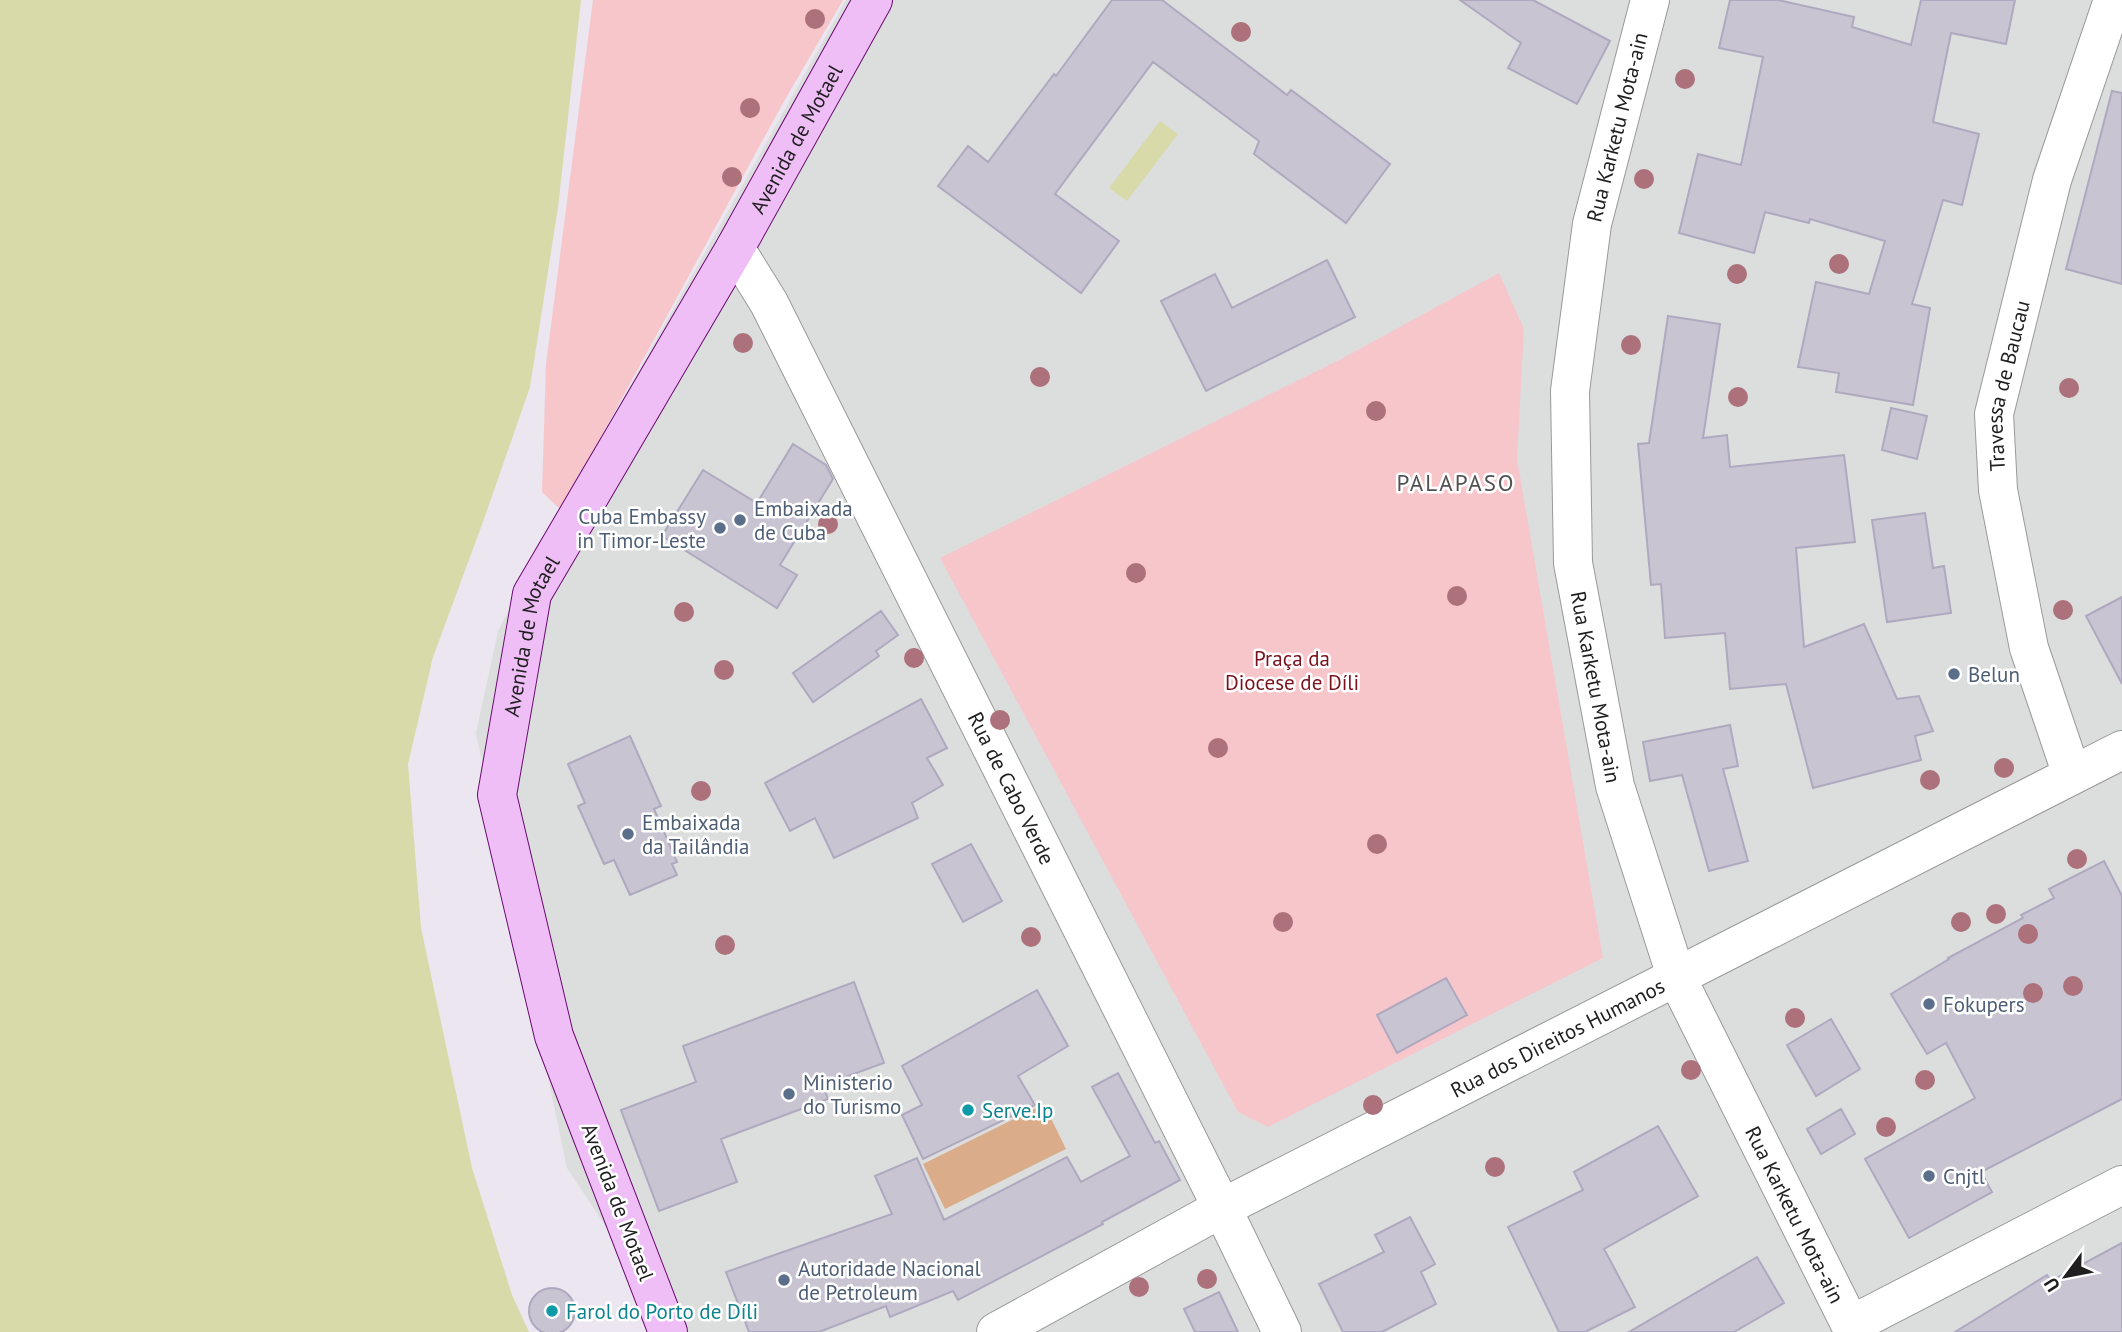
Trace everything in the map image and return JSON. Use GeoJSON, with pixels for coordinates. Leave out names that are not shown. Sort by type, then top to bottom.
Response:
{"type":"FeatureCollection","features":[{"type":"Feature","properties":{"kind":"main road","name":"Avenida de Motael"},"geometry":{"type":"LineString","coordinates":[[668,1331],[554,1036],[497,796],[532,594],[735,248],[873,0]]}},
{"type":"Feature","properties":{"kind":"street","name":"Rua Karketu Mota-ain"},"geometry":{"type":"LineString","coordinates":[[1650,0],[1591,224],[1570,391],[1573,563],[1615,786],[1676,976],[1853,1328]]}},
{"type":"Feature","properties":{"kind":"street","name":"Travessa de Baucau"},"geometry":{"type":"LineString","coordinates":[[2072,775],[2029,649],[1997,490],[1994,414],[2052,180],[2113,0]]}},
{"type":"Feature","properties":{"kind":"street","name":"Rua de Cabo Verde"},"geometry":{"type":"LineString","coordinates":[[735,248],[769,303],[1282,1332]]}},
{"type":"Feature","properties":{"kind":"street","name":"Rua dos Direitos Humanos"},"geometry":{"type":"LineString","coordinates":[[996,1332],[1222,1208],[2122,750]]}},
{"type":"Feature","properties":{"kind":"street"},"geometry":{"type":"LineString","coordinates":[[1853,1328],[2122,1185]]}},
{"type":"Feature","properties":{"kind":"shaded area"},"geometry":{"type":"Polygon","coordinates":[[[0,0],[581,0],[558,207],[530,387],[433,657],[408,764],[421,928],[472,1168],[512,1295],[529,1332],[0,1332],[0,0]]]}},
{"type":"Feature","properties":{"kind":"shaded area"},"geometry":{"type":"Polygon","coordinates":[[[846,0],[2122,0],[2122,1332],[676,1332],[567,1168],[476,733],[498,631],[561,510],[846,0]]]}},
{"type":"Feature","properties":{"kind":"shaded area"},"geometry":{"type":"Polygon","coordinates":[[[1160,121],[1178,134],[1127,201],[1109,188],[1160,121]]]}},
{"type":"Feature","properties":{"kind":"shaded area"},"geometry":{"type":"Polygon","coordinates":[[[1044,1104],[1066,1149],[945,1209],[923,1164],[1044,1104]]]}},
{"type":"Feature","properties":{"kind":"green space"},"geometry":{"type":"Polygon","coordinates":[[[593,0],[843,0],[783,103],[561,510],[542,492],[546,364],[593,0]]]}},
{"type":"Feature","properties":{"kind":"green space","name":"Praça da Diocese de Díli"},"geometry":{"type":"Polygon","coordinates":[[[1499,273],[1524,329],[1517,459],[1603,958],[1268,1127],[1238,1112],[940,558],[1343,358],[1499,273]]]}},
{"type":"Feature","properties":{"kind":"building"},"geometry":{"type":"Polygon","coordinates":[[[1112,0],[1162,0],[1287,95],[1291,90],[1390,164],[1346,223],[1254,154],[1259,141],[1153,62],[1055,194],[1119,241],[1081,293],[938,186],[968,146],[988,162],[1112,0]]]}},
{"type":"Feature","properties":{"kind":"building"},"geometry":{"type":"Polygon","coordinates":[[[1460,0],[1533,0],[1610,41],[1577,104],[1508,68],[1521,43],[1460,0]]]}},
{"type":"Feature","properties":{"kind":"building"},"geometry":{"type":"Polygon","coordinates":[[[1730,0],[1778,0],[1854,17],[1852,27],[1911,45],[1921,0],[2015,0],[2006,44],[1951,33],[1933,122],[1979,134],[1962,205],[1943,200],[1912,304],[1930,308],[1913,405],[1836,392],[1839,373],[1798,367],[1816,282],[1869,294],[1885,241],[1810,219],[1809,223],[1765,212],[1754,253],[1679,233],[1698,154],[1741,165],[1763,57],[1719,48],[1730,0]]]}},
{"type":"Feature","properties":{"kind":"building"},"geometry":{"type":"Polygon","coordinates":[[[2112,91],[2122,93],[2122,284],[2066,269],[2112,91]]]}},
{"type":"Feature","properties":{"kind":"building"},"geometry":{"type":"Polygon","coordinates":[[[1327,260],[1355,317],[1206,391],[1161,301],[1215,274],[1232,308],[1327,260]]]}},
{"type":"Feature","properties":{"kind":"building"},"geometry":{"type":"Polygon","coordinates":[[[1668,316],[1720,324],[1703,438],[1727,435],[1730,467],[1844,455],[1855,542],[1796,548],[1804,647],[1864,624],[1897,699],[1919,696],[1933,731],[1915,736],[1921,760],[1813,788],[1786,684],[1730,689],[1725,633],[1665,638],[1661,584],[1651,585],[1638,444],[1649,443],[1668,316]]]}},
{"type":"Feature","properties":{"kind":"building"},"geometry":{"type":"Polygon","coordinates":[[[1891,408],[1927,416],[1917,459],[1882,450],[1891,408]]]}},
{"type":"Feature","properties":{"kind":"building","name":"Embaixada de Cuba"},"geometry":{"type":"Polygon","coordinates":[[[793,444],[826,465],[833,479],[780,565],[797,575],[777,608],[662,536],[703,470],[757,503],[793,444]]]}},
{"type":"Feature","properties":{"kind":"building"},"geometry":{"type":"Polygon","coordinates":[[[1925,513],[1933,568],[1944,566],[1951,613],[1887,622],[1872,520],[1925,513]]]}},
{"type":"Feature","properties":{"kind":"building"},"geometry":{"type":"Polygon","coordinates":[[[2122,597],[2122,684],[2086,616],[2122,597]]]}},
{"type":"Feature","properties":{"kind":"building"},"geometry":{"type":"Polygon","coordinates":[[[881,611],[898,635],[876,651],[879,656],[813,702],[793,673],[881,611]]]}},
{"type":"Feature","properties":{"kind":"building"},"geometry":{"type":"Polygon","coordinates":[[[921,699],[947,748],[927,758],[943,785],[912,803],[918,818],[834,858],[815,818],[790,831],[765,783],[921,699]]]}},
{"type":"Feature","properties":{"kind":"building"},"geometry":{"type":"Polygon","coordinates":[[[1730,725],[1738,766],[1723,769],[1748,861],[1709,871],[1682,775],[1650,781],[1643,742],[1730,725]]]}},
{"type":"Feature","properties":{"kind":"building","name":"Embaixada da Tailândia"},"geometry":{"type":"Polygon","coordinates":[[[630,736],[661,806],[654,809],[677,862],[672,864],[677,875],[630,895],[614,860],[604,864],[578,806],[585,803],[568,764],[630,736]]]}},
{"type":"Feature","properties":{"kind":"building"},"geometry":{"type":"Polygon","coordinates":[[[971,844],[1002,901],[963,922],[932,864],[971,844]]]}},
{"type":"Feature","properties":{"kind":"building"},"geometry":{"type":"Polygon","coordinates":[[[2104,861],[2122,896],[2122,1099],[1981,1172],[1992,1192],[1909,1238],[1865,1159],[1975,1098],[1946,1043],[1927,1054],[1891,994],[1948,958],[2023,918],[2021,915],[2054,898],[2049,889],[2104,861]]]}},
{"type":"Feature","properties":{"kind":"building"},"geometry":{"type":"Polygon","coordinates":[[[1446,978],[1467,1015],[1397,1053],[1377,1015],[1446,978]]]}},
{"type":"Feature","properties":{"kind":"building","name":"Ministerio do Turismo"},"geometry":{"type":"Polygon","coordinates":[[[854,982],[884,1063],[823,1085],[828,1099],[721,1139],[737,1182],[659,1211],[621,1110],[696,1082],[683,1046],[854,982]]]}},
{"type":"Feature","properties":{"kind":"building"},"geometry":{"type":"Polygon","coordinates":[[[1037,990],[1068,1046],[1018,1076],[1035,1105],[923,1159],[902,1115],[922,1105],[902,1066],[1037,990]]]}},
{"type":"Feature","properties":{"kind":"building"},"geometry":{"type":"Polygon","coordinates":[[[1831,1019],[1860,1069],[1816,1096],[1787,1045],[1831,1019]]]}},
{"type":"Feature","properties":{"kind":"building"},"geometry":{"type":"Polygon","coordinates":[[[1118,1073],[1155,1143],[1159,1141],[1180,1180],[958,1300],[953,1291],[890,1317],[886,1306],[819,1332],[749,1332],[726,1272],[892,1214],[875,1176],[917,1158],[944,1220],[1067,1157],[1081,1182],[1130,1156],[1092,1087],[1118,1073]]]}},
{"type":"Feature","properties":{"kind":"building"},"geometry":{"type":"Polygon","coordinates":[[[1841,1109],[1855,1134],[1821,1154],[1807,1129],[1841,1109]]]}},
{"type":"Feature","properties":{"kind":"building"},"geometry":{"type":"Polygon","coordinates":[[[1658,1126],[1698,1196],[1604,1249],[1635,1307],[1585,1332],[1559,1332],[1508,1227],[1583,1190],[1574,1172],[1658,1126]]]}},
{"type":"Feature","properties":{"kind":"building"},"geometry":{"type":"Polygon","coordinates":[[[1410,1217],[1435,1264],[1421,1272],[1436,1304],[1382,1332],[1343,1332],[1319,1284],[1384,1252],[1375,1235],[1410,1217]]]}},
{"type":"Feature","properties":{"kind":"building"},"geometry":{"type":"Polygon","coordinates":[[[2122,1243],[2122,1332],[1955,1332],[2047,1275],[2051,1281],[2122,1243]]]}},
{"type":"Feature","properties":{"kind":"building"},"geometry":{"type":"Polygon","coordinates":[[[1757,1257],[1784,1303],[1734,1332],[1629,1332],[1757,1257]]]}},
{"type":"Feature","properties":{"kind":"building","name":"Farol do Porto de Díli"},"geometry":{"type":"Polygon","coordinates":[[[552,1288],[568,1295],[575,1311],[568,1327],[552,1334],[536,1327],[529,1311],[536,1295],[552,1288]]]}},
{"type":"Feature","properties":{"kind":"building"},"geometry":{"type":"Polygon","coordinates":[[[1219,1292],[1238,1332],[1195,1332],[1184,1309],[1219,1292]]]}},
{"type":"Feature","properties":{"kind":"place","name":"Embaixada de Cuba"},"geometry":{"type":"Point","coordinates":[740,520]}},
{"type":"Feature","properties":{"kind":"place","name":"Cuba Embassy in Timor-Leste"},"geometry":{"type":"Point","coordinates":[720,528]}},
{"type":"Feature","properties":{"kind":"place","name":"Belun"},"geometry":{"type":"Point","coordinates":[1954,674]}},
{"type":"Feature","properties":{"kind":"place","name":"Embaixada da Tailândia"},"geometry":{"type":"Point","coordinates":[628,834]}},
{"type":"Feature","properties":{"kind":"place","name":"Fokupers"},"geometry":{"type":"Point","coordinates":[1929,1004]}},
{"type":"Feature","properties":{"kind":"place","name":"Ministerio do Turismo"},"geometry":{"type":"Point","coordinates":[789,1094]}},
{"type":"Feature","properties":{"kind":"place","name":"Serve.Ip"},"geometry":{"type":"Point","coordinates":[968,1110]}},
{"type":"Feature","properties":{"kind":"place","name":"Cnjtl"},"geometry":{"type":"Point","coordinates":[1929,1176]}},
{"type":"Feature","properties":{"kind":"place","name":"Autoridade Nacional de Petroleum"},"geometry":{"type":"Point","coordinates":[784,1280]}},
{"type":"Feature","properties":{"kind":"place","name":"Farol do Porto de Díli"},"geometry":{"type":"Point","coordinates":[552,1311]}},
{"type":"Feature","properties":{"kind":"district","name":"PALAPASO"},"geometry":{"type":"Point","coordinates":[1456,482]}}]}
